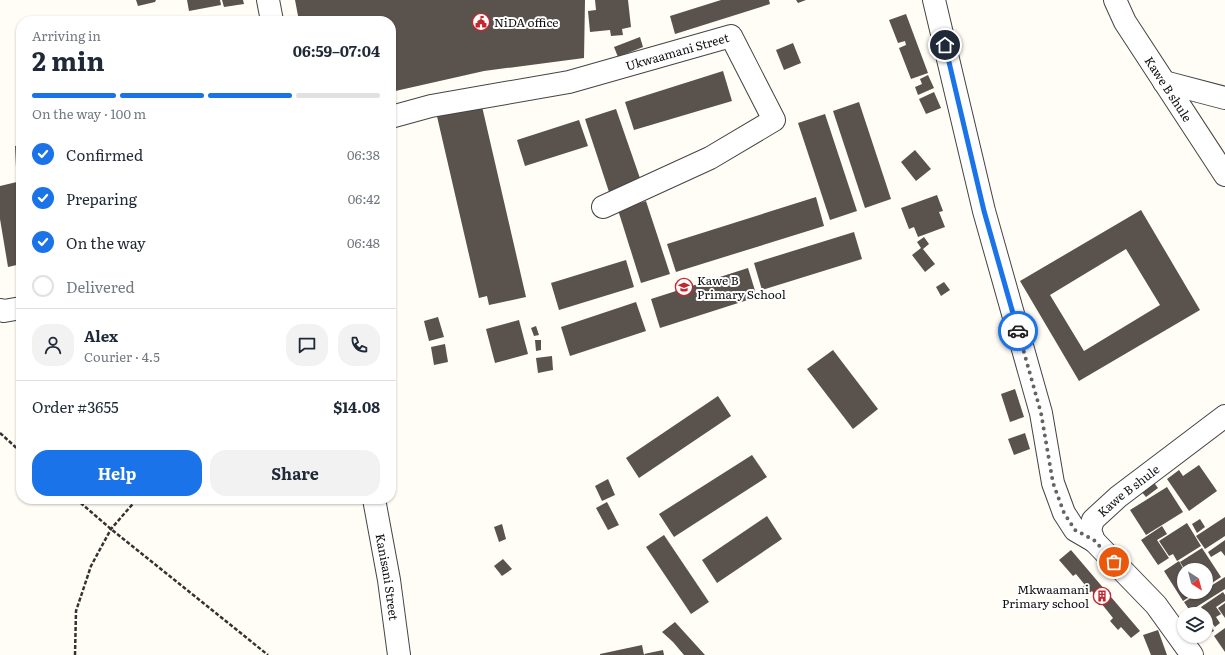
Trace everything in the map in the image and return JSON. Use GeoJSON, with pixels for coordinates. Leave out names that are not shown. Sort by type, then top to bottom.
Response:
{"type":"FeatureCollection","features":[{"type":"Feature","properties":{"kind":"street"},"geometry":{"type":"LineString","coordinates":[[268,0],[271,16]]}},
{"type":"Feature","properties":{"kind":"street"},"geometry":{"type":"LineString","coordinates":[[934,0],[984,211],[1041,413],[1053,483],[1064,513],[1075,530],[1094,540],[1156,605],[1192,655]]}},
{"type":"Feature","properties":{"kind":"street","name":"Kawe B shule"},"geometry":{"type":"LineString","coordinates":[[1115,0],[1125,22],[1225,175]]}},
{"type":"Feature","properties":{"kind":"street","name":"Ukwaamani Street"},"geometry":{"type":"LineString","coordinates":[[396,116],[430,106],[569,82],[731,36],[774,120],[710,158],[603,207]]}},
{"type":"Feature","properties":{"kind":"street"},"geometry":{"type":"LineString","coordinates":[[1164,82],[1225,98]]}},
{"type":"Feature","properties":{"kind":"street"},"geometry":{"type":"LineString","coordinates":[[0,310],[4,311],[16,309]]}},
{"type":"Feature","properties":{"kind":"street","name":"Kawe B shule"},"geometry":{"type":"LineString","coordinates":[[1094,540],[1090,530],[1094,520],[1118,497],[1225,416]]}},
{"type":"Feature","properties":{"kind":"street","name":"Kanisani Street"},"geometry":{"type":"LineString","coordinates":[[375,504],[389,580],[399,655]]}},
{"type":"Feature","properties":{"kind":"path"},"geometry":{"type":"LineString","coordinates":[[0,433],[16,447]]}},
{"type":"Feature","properties":{"kind":"path"},"geometry":{"type":"LineString","coordinates":[[82,504],[268,655]]}},
{"type":"Feature","properties":{"kind":"path"},"geometry":{"type":"LineString","coordinates":[[75,655],[76,611],[91,566],[111,529],[133,504]]}},
{"type":"Feature","properties":{"kind":"building"},"geometry":{"type":"Polygon","coordinates":[[[136,0],[156,0],[155,2],[138,6],[136,0]]]}},
{"type":"Feature","properties":{"kind":"building"},"geometry":{"type":"Polygon","coordinates":[[[187,0],[220,0],[221,5],[189,11],[187,0]]]}},
{"type":"Feature","properties":{"kind":"building"},"geometry":{"type":"Polygon","coordinates":[[[222,0],[243,0],[244,4],[224,7],[222,0]]]}},
{"type":"Feature","properties":{"kind":"building"},"geometry":{"type":"Polygon","coordinates":[[[295,0],[585,0],[584,58],[484,71],[396,91],[396,16],[298,16],[295,0]]]}},
{"type":"Feature","properties":{"kind":"building"},"geometry":{"type":"Polygon","coordinates":[[[595,0],[628,0],[631,27],[622,29],[623,35],[611,36],[610,30],[590,32],[588,11],[596,10],[595,0]]]}},
{"type":"Feature","properties":{"kind":"building"},"geometry":{"type":"Polygon","coordinates":[[[721,0],[769,0],[770,4],[675,34],[670,16],[721,0]]]}},
{"type":"Feature","properties":{"kind":"building"},"geometry":{"type":"Polygon","coordinates":[[[796,0],[806,0],[798,3],[796,0]]]}},
{"type":"Feature","properties":{"kind":"building"},"geometry":{"type":"Polygon","coordinates":[[[906,14],[928,73],[911,79],[899,48],[906,45],[905,41],[898,43],[889,20],[906,14]]]}},
{"type":"Feature","properties":{"kind":"building"},"geometry":{"type":"Polygon","coordinates":[[[640,37],[643,47],[618,57],[614,47],[640,37]]]}},
{"type":"Feature","properties":{"kind":"building"},"geometry":{"type":"Polygon","coordinates":[[[793,43],[801,63],[784,70],[776,50],[793,43]]]}},
{"type":"Feature","properties":{"kind":"building"},"geometry":{"type":"Polygon","coordinates":[[[723,71],[732,101],[634,130],[625,102],[723,71]]]}},
{"type":"Feature","properties":{"kind":"building"},"geometry":{"type":"Polygon","coordinates":[[[928,75],[934,88],[918,95],[915,87],[922,84],[920,79],[928,75]]]}},
{"type":"Feature","properties":{"kind":"building"},"geometry":{"type":"Polygon","coordinates":[[[934,92],[941,108],[926,114],[919,99],[934,92]]]}},
{"type":"Feature","properties":{"kind":"building"},"geometry":{"type":"Polygon","coordinates":[[[481,102],[526,297],[489,305],[487,296],[479,298],[436,112],[481,102]]]}},
{"type":"Feature","properties":{"kind":"building"},"geometry":{"type":"Polygon","coordinates":[[[859,102],[891,199],[865,208],[833,111],[859,102]]]}},
{"type":"Feature","properties":{"kind":"building"},"geometry":{"type":"Polygon","coordinates":[[[616,109],[642,184],[610,195],[585,119],[616,109]]]}},
{"type":"Feature","properties":{"kind":"building"},"geometry":{"type":"Polygon","coordinates":[[[825,114],[857,211],[830,220],[798,123],[825,114]]]}},
{"type":"Feature","properties":{"kind":"building"},"geometry":{"type":"Polygon","coordinates":[[[579,120],[588,146],[525,166],[517,140],[579,120]]]}},
{"type":"Feature","properties":{"kind":"building"},"geometry":{"type":"Polygon","coordinates":[[[15,146],[16,146],[16,167],[15,146]]]}},
{"type":"Feature","properties":{"kind":"building"},"geometry":{"type":"Polygon","coordinates":[[[915,150],[931,169],[916,181],[901,162],[915,150]]]}},
{"type":"Feature","properties":{"kind":"building"},"geometry":{"type":"Polygon","coordinates":[[[16,182],[16,265],[8,267],[0,219],[0,186],[16,182]]]}},
{"type":"Feature","properties":{"kind":"building"},"geometry":{"type":"Polygon","coordinates":[[[937,195],[943,211],[939,212],[945,227],[918,237],[914,227],[909,229],[901,208],[937,195]]]}},
{"type":"Feature","properties":{"kind":"building"},"geometry":{"type":"Polygon","coordinates":[[[816,197],[824,226],[676,272],[667,244],[816,197]]]}},
{"type":"Feature","properties":{"kind":"building"},"geometry":{"type":"Polygon","coordinates":[[[646,201],[670,274],[641,283],[618,210],[646,201]]]}},
{"type":"Feature","properties":{"kind":"building"},"geometry":{"type":"Polygon","coordinates":[[[1141,210],[1200,310],[1079,381],[1020,281],[1141,210]],[[1126,249],[1050,295],[1084,351],[1160,305],[1126,249]]]}},
{"type":"Feature","properties":{"kind":"building"},"geometry":{"type":"Polygon","coordinates":[[[854,232],[862,259],[762,290],[754,263],[854,232]]]}},
{"type":"Feature","properties":{"kind":"building"},"geometry":{"type":"Polygon","coordinates":[[[924,237],[929,244],[923,249],[935,264],[925,272],[912,255],[921,248],[917,242],[924,237]]]}},
{"type":"Feature","properties":{"kind":"building"},"geometry":{"type":"Polygon","coordinates":[[[626,260],[634,287],[559,310],[551,283],[626,260]]]}},
{"type":"Feature","properties":{"kind":"building"},"geometry":{"type":"Polygon","coordinates":[[[748,268],[757,297],[660,328],[651,299],[748,268]]]}},
{"type":"Feature","properties":{"kind":"building"},"geometry":{"type":"Polygon","coordinates":[[[944,282],[950,290],[941,296],[936,287],[944,282]]]}},
{"type":"Feature","properties":{"kind":"building"},"geometry":{"type":"Polygon","coordinates":[[[636,302],[646,331],[570,356],[561,327],[636,302]]]}},
{"type":"Feature","properties":{"kind":"building"},"geometry":{"type":"Polygon","coordinates":[[[438,317],[444,337],[429,341],[424,321],[438,317]]]}},
{"type":"Feature","properties":{"kind":"building"},"geometry":{"type":"Polygon","coordinates":[[[519,320],[528,354],[495,363],[486,329],[519,320]]]}},
{"type":"Feature","properties":{"kind":"building"},"geometry":{"type":"Polygon","coordinates":[[[536,326],[539,335],[534,336],[531,328],[536,326]]]}},
{"type":"Feature","properties":{"kind":"building"},"geometry":{"type":"Polygon","coordinates":[[[535,340],[541,340],[541,350],[536,351],[535,340]]]}},
{"type":"Feature","properties":{"kind":"building"},"geometry":{"type":"Polygon","coordinates":[[[445,344],[448,362],[434,365],[431,347],[445,344]]]}},
{"type":"Feature","properties":{"kind":"building"},"geometry":{"type":"Polygon","coordinates":[[[833,350],[878,409],[853,429],[807,369],[833,350]]]}},
{"type":"Feature","properties":{"kind":"building"},"geometry":{"type":"Polygon","coordinates":[[[552,356],[553,370],[538,373],[536,358],[552,356]]]}},
{"type":"Feature","properties":{"kind":"building"},"geometry":{"type":"Polygon","coordinates":[[[1015,389],[1024,417],[1010,422],[1001,394],[1015,389]]]}},
{"type":"Feature","properties":{"kind":"building"},"geometry":{"type":"Polygon","coordinates":[[[718,396],[731,416],[639,478],[626,458],[718,396]]]}},
{"type":"Feature","properties":{"kind":"building"},"geometry":{"type":"Polygon","coordinates":[[[1025,433],[1030,449],[1014,455],[1008,439],[1025,433]]]}},
{"type":"Feature","properties":{"kind":"building"},"geometry":{"type":"Polygon","coordinates":[[[752,455],[767,477],[674,537],[659,514],[752,455]]]}},
{"type":"Feature","properties":{"kind":"building"},"geometry":{"type":"Polygon","coordinates":[[[1199,465],[1217,491],[1189,511],[1167,479],[1179,470],[1183,476],[1199,465]]]}},
{"type":"Feature","properties":{"kind":"building"},"geometry":{"type":"Polygon","coordinates":[[[608,479],[615,495],[602,501],[595,486],[608,479]]]}},
{"type":"Feature","properties":{"kind":"building"},"geometry":{"type":"Polygon","coordinates":[[[1152,480],[1158,488],[1146,497],[1140,490],[1152,480]]]}},
{"type":"Feature","properties":{"kind":"building"},"geometry":{"type":"Polygon","coordinates":[[[1167,487],[1183,512],[1146,535],[1130,510],[1167,487]]]}},
{"type":"Feature","properties":{"kind":"building"},"geometry":{"type":"Polygon","coordinates":[[[607,502],[619,525],[608,530],[596,508],[607,502]]]}},
{"type":"Feature","properties":{"kind":"building"},"geometry":{"type":"Polygon","coordinates":[[[767,516],[782,539],[717,583],[702,560],[767,516]]]}},
{"type":"Feature","properties":{"kind":"building"},"geometry":{"type":"Polygon","coordinates":[[[1225,517],[1225,536],[1205,549],[1196,536],[1225,517]]]}},
{"type":"Feature","properties":{"kind":"building"},"geometry":{"type":"Polygon","coordinates":[[[1200,519],[1205,527],[1197,533],[1192,524],[1200,519]]]}},
{"type":"Feature","properties":{"kind":"building"},"geometry":{"type":"Polygon","coordinates":[[[1187,523],[1201,546],[1177,561],[1173,554],[1169,556],[1159,541],[1187,523]]]}},
{"type":"Feature","properties":{"kind":"building"},"geometry":{"type":"Polygon","coordinates":[[[502,524],[506,539],[499,542],[494,527],[502,524]]]}},
{"type":"Feature","properties":{"kind":"building"},"geometry":{"type":"Polygon","coordinates":[[[1162,526],[1167,534],[1157,540],[1169,558],[1158,565],[1141,540],[1162,526]]]}},
{"type":"Feature","properties":{"kind":"building"},"geometry":{"type":"Polygon","coordinates":[[[664,535],[709,602],[691,614],[646,547],[664,535]]]}},
{"type":"Feature","properties":{"kind":"building"},"geometry":{"type":"Polygon","coordinates":[[[1225,540],[1225,556],[1221,551],[1211,557],[1208,552],[1225,540]]]}},
{"type":"Feature","properties":{"kind":"building"},"geometry":{"type":"Polygon","coordinates":[[[1202,548],[1212,563],[1181,563],[1202,548]]]}},
{"type":"Feature","properties":{"kind":"building","name":"Mkwaamani Primary school"},"geometry":{"type":"Polygon","coordinates":[[[1071,550],[1140,631],[1131,638],[1121,627],[1118,630],[1110,621],[1113,618],[1095,598],[1096,597],[1092,591],[1088,594],[1082,587],[1085,585],[1076,574],[1073,576],[1059,560],[1071,550]]]}},
{"type":"Feature","properties":{"kind":"building"},"geometry":{"type":"Polygon","coordinates":[[[503,559],[512,569],[502,576],[494,566],[503,559]]]}},
{"type":"Feature","properties":{"kind":"building"},"geometry":{"type":"Polygon","coordinates":[[[1179,561],[1180,563],[1177,563],[1177,592],[1164,571],[1179,561]]]}},
{"type":"Feature","properties":{"kind":"building"},"geometry":{"type":"Polygon","coordinates":[[[1213,565],[1221,577],[1213,582],[1213,565]]]}},
{"type":"Feature","properties":{"kind":"building"},"geometry":{"type":"Polygon","coordinates":[[[1225,577],[1225,589],[1213,597],[1213,585],[1225,577]]]}},
{"type":"Feature","properties":{"kind":"building"},"geometry":{"type":"Polygon","coordinates":[[[1223,592],[1225,595],[1225,601],[1216,607],[1221,614],[1216,617],[1220,623],[1215,627],[1213,624],[1213,607],[1201,607],[1223,592]]]}},
{"type":"Feature","properties":{"kind":"building"},"geometry":{"type":"Polygon","coordinates":[[[1189,599],[1209,599],[1196,607],[1187,607],[1184,602],[1189,599]]]}},
{"type":"Feature","properties":{"kind":"building"},"geometry":{"type":"Polygon","coordinates":[[[1225,603],[1225,618],[1218,608],[1225,603]]]}},
{"type":"Feature","properties":{"kind":"building"},"geometry":{"type":"Polygon","coordinates":[[[675,622],[705,655],[684,655],[662,632],[675,622]]]}},
{"type":"Feature","properties":{"kind":"building"},"geometry":{"type":"Polygon","coordinates":[[[1225,628],[1225,652],[1214,636],[1225,628]]]}},
{"type":"Feature","properties":{"kind":"building"},"geometry":{"type":"Polygon","coordinates":[[[1158,630],[1167,655],[1151,655],[1143,635],[1158,630]]]}},
{"type":"Feature","properties":{"kind":"building"},"geometry":{"type":"Polygon","coordinates":[[[642,645],[644,655],[600,655],[600,654],[642,645]]]}},
{"type":"Feature","properties":{"kind":"building"},"geometry":{"type":"Polygon","coordinates":[[[663,650],[664,655],[644,654],[663,650]]]}},
{"type":"Feature","properties":{"kind":"way so far"},"geometry":{"type":"LineString","coordinates":[[1018,331],[1041,413],[1053,483],[1064,513],[1075,530],[1094,540],[1114,562]]}},
{"type":"Feature","properties":{"kind":"place","name":"NiDA office"},"geometry":{"type":"Point","coordinates":[481,22]}},
{"type":"Feature","properties":{"kind":"place","name":"Kawe B Primary School"},"geometry":{"type":"Point","coordinates":[684,287]}},
{"type":"Feature","properties":{"kind":"place","name":"Mkwaamani Primary school"},"geometry":{"type":"Point","coordinates":[1102,596]}},
{"type":"Feature","properties":{"kind":"route"},"geometry":{"type":"LineString","coordinates":[[945,45],[984,211],[1018,331]]}}]}
